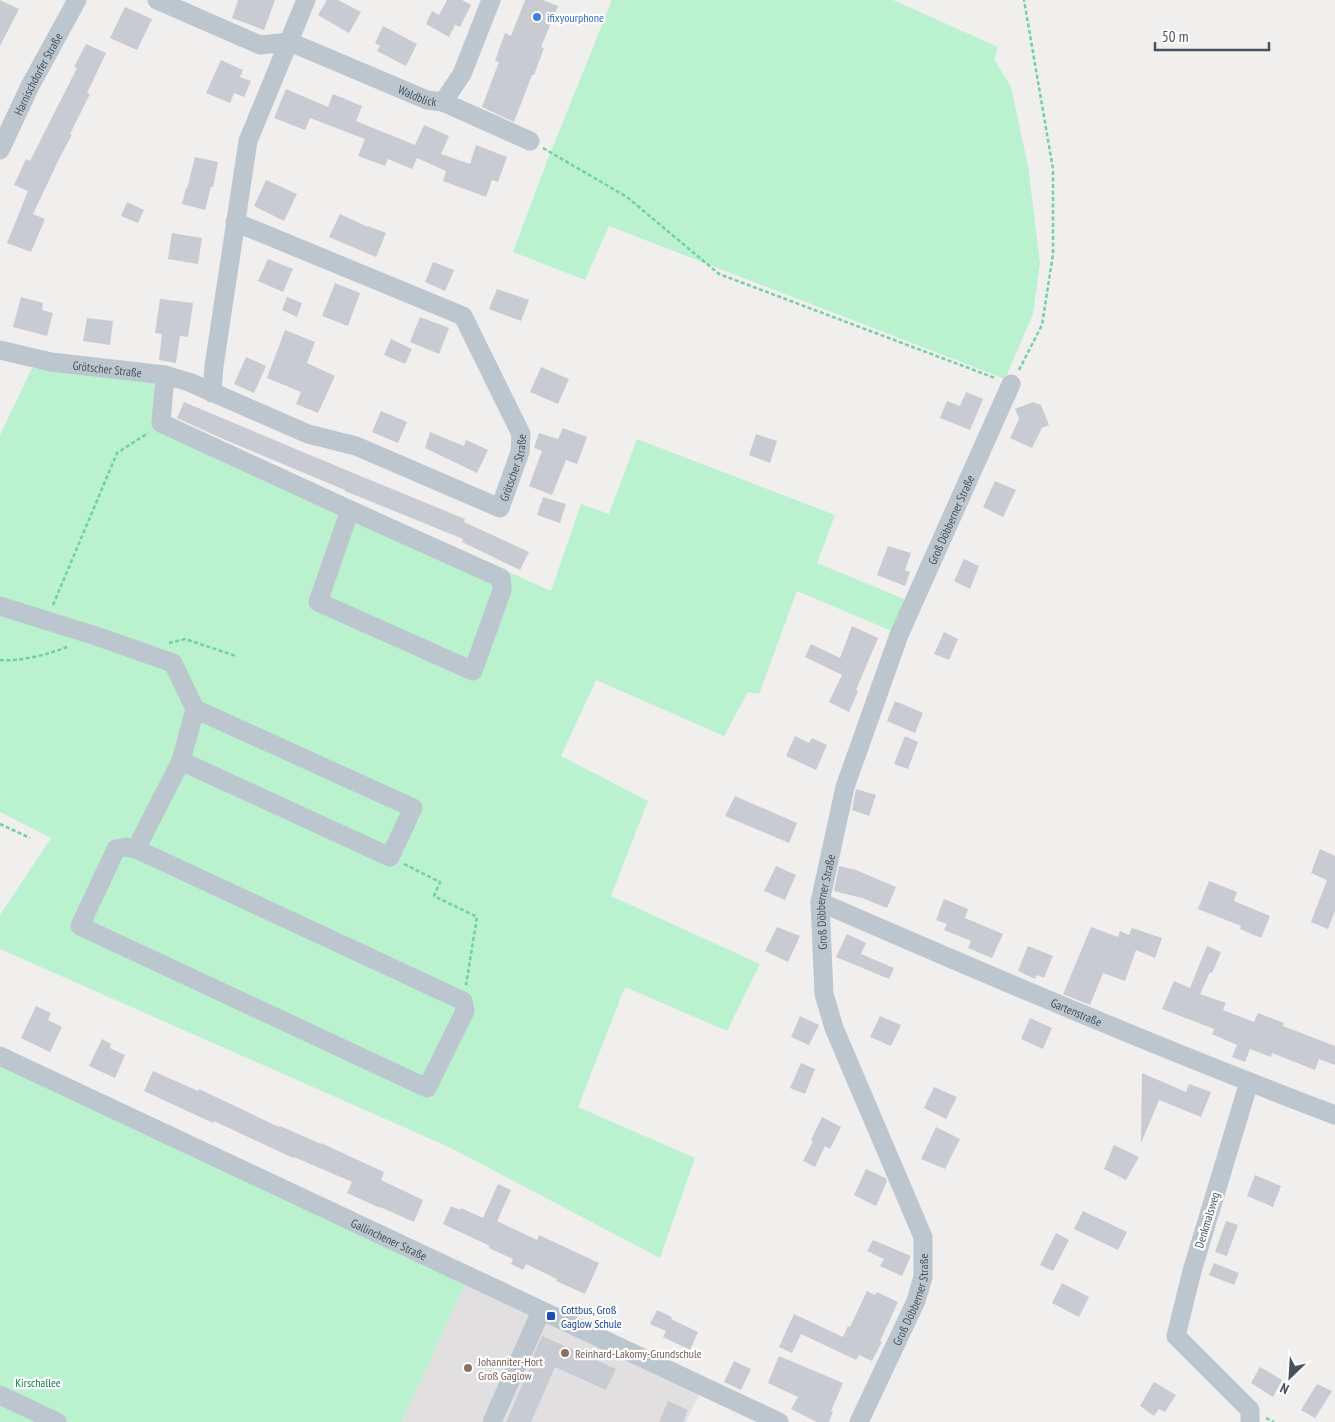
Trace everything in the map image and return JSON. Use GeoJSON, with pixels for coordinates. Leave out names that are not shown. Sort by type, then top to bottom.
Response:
{"type":"FeatureCollection","features":[{"type":"Feature","properties":{"kind":"street","name":"Harnischdorfer Straße"},"geometry":{"type":"LineString","coordinates":[[2,143],[30,86],[77,0]]}},
{"type":"Feature","properties":{"kind":"street","name":"Waldblick"},"geometry":{"type":"LineString","coordinates":[[157,0],[260,45],[290,42],[427,100],[443,102],[462,74],[491,0]]}},
{"type":"Feature","properties":{"kind":"street"},"geometry":{"type":"LineString","coordinates":[[212,393],[214,366],[248,141],[306,0]]}},
{"type":"Feature","properties":{"kind":"street"},"geometry":{"type":"LineString","coordinates":[[443,102],[530,141]]}},
{"type":"Feature","properties":{"kind":"street","name":"Grötscher Straße"},"geometry":{"type":"LineString","coordinates":[[0,350],[51,362],[165,375],[189,382],[308,434],[356,446],[500,508],[520,452],[521,434],[463,316],[235,222]]}},
{"type":"Feature","properties":{"kind":"street"},"geometry":{"type":"LineString","coordinates":[[165,375],[161,423],[501,578],[502,590],[473,671],[318,602],[350,510]]}},
{"type":"Feature","properties":{"kind":"street","name":"Groß Döbberner Straße"},"geometry":{"type":"LineString","coordinates":[[859,1422],[916,1302],[923,1277],[923,1238],[834,1028],[824,994],[820,902],[845,787],[899,635],[1011,384]]}},
{"type":"Feature","properties":{"kind":"street"},"geometry":{"type":"LineString","coordinates":[[0,606],[46,619],[174,663],[194,710],[181,761],[136,849]]}},
{"type":"Feature","properties":{"kind":"street"},"geometry":{"type":"LineString","coordinates":[[181,761],[390,857],[413,808],[194,710]]}},
{"type":"Feature","properties":{"kind":"street"},"geometry":{"type":"LineString","coordinates":[[126,847],[136,849],[463,1001],[464,1011],[427,1088],[80,926],[116,849],[126,847]]}},
{"type":"Feature","properties":{"kind":"street","name":"Gartenstraße"},"geometry":{"type":"LineString","coordinates":[[820,902],[1032,994],[1335,1115]]}},
{"type":"Feature","properties":{"kind":"street","name":"Gallinchener Straße"},"geometry":{"type":"LineString","coordinates":[[0,1056],[780,1422]]}},
{"type":"Feature","properties":{"kind":"street","name":"Denkmalsweg"},"geometry":{"type":"LineString","coordinates":[[1249,1082],[1192,1271],[1176,1336],[1250,1410],[1250,1422]]}},
{"type":"Feature","properties":{"kind":"street"},"geometry":{"type":"LineString","coordinates":[[492,1422],[541,1311]]}},
{"type":"Feature","properties":{"kind":"street"},"geometry":{"type":"LineString","coordinates":[[0,1395],[57,1422]]}},
{"type":"Feature","properties":{"kind":"path"},"geometry":{"type":"LineString","coordinates":[[530,141],[627,197],[719,274],[1011,384],[1042,325],[1053,254],[1053,169],[1024,0]]}},
{"type":"Feature","properties":{"kind":"path"},"geometry":{"type":"LineString","coordinates":[[46,619],[116,453],[161,423]]}},
{"type":"Feature","properties":{"kind":"path"},"geometry":{"type":"LineString","coordinates":[[159,658],[168,643],[185,640],[236,656]]}},
{"type":"Feature","properties":{"kind":"path"},"geometry":{"type":"LineString","coordinates":[[0,660],[10,661],[57,651],[71,645]]}},
{"type":"Feature","properties":{"kind":"path"},"geometry":{"type":"LineString","coordinates":[[0,824],[30,838]]}},
{"type":"Feature","properties":{"kind":"path"},"geometry":{"type":"LineString","coordinates":[[390,857],[440,882],[434,896],[477,917],[463,1001]]}},
{"type":"Feature","properties":{"kind":"shaded area"},"geometry":{"type":"Polygon","coordinates":[[[465,1284],[700,1392],[686,1422],[402,1422],[465,1284]]]}},
{"type":"Feature","properties":{"kind":"green space"},"geometry":{"type":"Polygon","coordinates":[[[612,0],[893,0],[998,47],[994,59],[1011,87],[1028,166],[1040,263],[1033,314],[1005,379],[609,226],[585,280],[513,252],[612,0]]]}},
{"type":"Feature","properties":{"kind":"green space"},"geometry":{"type":"Polygon","coordinates":[[[32,368],[154,383],[155,415],[311,482],[551,591],[581,504],[609,514],[637,439],[835,515],[817,563],[909,601],[894,632],[797,591],[759,694],[748,692],[724,736],[596,680],[561,756],[648,801],[611,896],[760,964],[727,1031],[625,987],[578,1107],[695,1158],[660,1258],[451,1148],[0,949],[0,915],[51,838],[0,812],[0,435],[32,368]]]}},
{"type":"Feature","properties":{"kind":"green space","name":"Kirschallee"},"geometry":{"type":"Polygon","coordinates":[[[0,1064],[465,1284],[402,1422],[0,1422],[0,1064]]]}},
{"type":"Feature","properties":{"kind":"building"},"geometry":{"type":"Polygon","coordinates":[[[0,0],[19,9],[0,46],[0,0]]]}},
{"type":"Feature","properties":{"kind":"building"},"geometry":{"type":"Polygon","coordinates":[[[238,0],[275,0],[264,30],[232,18],[238,0]]]}},
{"type":"Feature","properties":{"kind":"building"},"geometry":{"type":"Polygon","coordinates":[[[327,0],[338,0],[361,12],[349,33],[318,15],[327,0]]]}},
{"type":"Feature","properties":{"kind":"building"},"geometry":{"type":"Polygon","coordinates":[[[447,0],[462,0],[471,5],[460,27],[455,25],[449,37],[426,24],[432,11],[439,15],[447,0]]]}},
{"type":"Feature","properties":{"kind":"building"},"geometry":{"type":"Polygon","coordinates":[[[525,0],[543,0],[558,6],[541,47],[544,48],[534,75],[532,75],[514,122],[482,107],[499,62],[495,61],[505,33],[511,36],[525,0]]]}},
{"type":"Feature","properties":{"kind":"building"},"geometry":{"type":"Polygon","coordinates":[[[125,7],[152,19],[137,50],[110,38],[125,7]]]}},
{"type":"Feature","properties":{"kind":"building"},"geometry":{"type":"Polygon","coordinates":[[[383,26],[417,44],[406,66],[377,51],[380,46],[375,43],[383,26]]]}},
{"type":"Feature","properties":{"kind":"building"},"geometry":{"type":"Polygon","coordinates":[[[86,44],[106,53],[87,93],[90,94],[70,134],[72,135],[33,214],[45,219],[31,252],[7,243],[28,191],[14,185],[26,159],[30,161],[77,68],[74,67],[86,44]]]}},
{"type":"Feature","properties":{"kind":"building"},"geometry":{"type":"Polygon","coordinates":[[[221,60],[243,70],[240,77],[251,81],[244,97],[234,93],[230,103],[206,93],[221,60]]]}},
{"type":"Feature","properties":{"kind":"building"},"geometry":{"type":"Polygon","coordinates":[[[286,89],[328,107],[333,94],[362,106],[356,121],[415,145],[424,125],[449,136],[441,154],[470,164],[476,145],[507,157],[498,182],[492,180],[486,197],[443,181],[446,171],[417,158],[412,169],[388,159],[385,166],[358,156],[365,139],[310,118],[305,130],[274,118],[286,89]]]}},
{"type":"Feature","properties":{"kind":"building"},"geometry":{"type":"Polygon","coordinates":[[[195,157],[218,162],[213,187],[211,187],[205,210],[182,204],[195,157]]]}},
{"type":"Feature","properties":{"kind":"building"},"geometry":{"type":"Polygon","coordinates":[[[266,180],[297,194],[284,221],[254,206],[266,180]]]}},
{"type":"Feature","properties":{"kind":"building"},"geometry":{"type":"Polygon","coordinates":[[[127,202],[144,210],[138,223],[121,216],[127,202]]]}},
{"type":"Feature","properties":{"kind":"building"},"geometry":{"type":"Polygon","coordinates":[[[340,214],[386,233],[376,257],[329,237],[340,214]]]}},
{"type":"Feature","properties":{"kind":"building"},"geometry":{"type":"Polygon","coordinates":[[[172,233],[202,238],[198,264],[168,259],[172,233]]]}},
{"type":"Feature","properties":{"kind":"building"},"geometry":{"type":"Polygon","coordinates":[[[268,259],[293,269],[283,292],[258,281],[268,259]]]}},
{"type":"Feature","properties":{"kind":"building"},"geometry":{"type":"Polygon","coordinates":[[[433,262],[454,270],[445,291],[425,282],[433,262]]]}},
{"type":"Feature","properties":{"kind":"building"},"geometry":{"type":"Polygon","coordinates":[[[335,283],[360,293],[348,326],[322,316],[335,283]]]}},
{"type":"Feature","properties":{"kind":"building"},"geometry":{"type":"Polygon","coordinates":[[[497,289],[529,300],[521,321],[489,309],[497,289]]]}},
{"type":"Feature","properties":{"kind":"building"},"geometry":{"type":"Polygon","coordinates":[[[21,297],[43,303],[42,310],[53,313],[47,336],[13,327],[21,297]]]}},
{"type":"Feature","properties":{"kind":"building"},"geometry":{"type":"Polygon","coordinates":[[[287,297],[302,303],[297,317],[282,310],[287,297]]]}},
{"type":"Feature","properties":{"kind":"building"},"geometry":{"type":"Polygon","coordinates":[[[160,299],[193,303],[188,337],[180,336],[176,363],[159,360],[162,334],[155,333],[160,299]]]}},
{"type":"Feature","properties":{"kind":"building"},"geometry":{"type":"Polygon","coordinates":[[[420,317],[449,328],[439,354],[410,342],[420,317]]]}},
{"type":"Feature","properties":{"kind":"building"},"geometry":{"type":"Polygon","coordinates":[[[87,318],[113,321],[110,345],[83,341],[87,318]]]}},
{"type":"Feature","properties":{"kind":"building"},"geometry":{"type":"Polygon","coordinates":[[[285,330],[315,342],[307,363],[335,376],[318,413],[296,404],[301,392],[267,378],[285,330]]]}},
{"type":"Feature","properties":{"kind":"building"},"geometry":{"type":"Polygon","coordinates":[[[391,339],[412,349],[405,364],[384,355],[391,339]]]}},
{"type":"Feature","properties":{"kind":"building"},"geometry":{"type":"Polygon","coordinates":[[[246,357],[266,366],[254,393],[234,384],[246,357]]]}},
{"type":"Feature","properties":{"kind":"building"},"geometry":{"type":"Polygon","coordinates":[[[541,367],[569,379],[558,404],[530,392],[541,367]]]}},
{"type":"Feature","properties":{"kind":"building"},"geometry":{"type":"Polygon","coordinates":[[[966,392],[983,399],[970,430],[940,418],[947,401],[960,406],[966,392]]]}},
{"type":"Feature","properties":{"kind":"building"},"geometry":{"type":"Polygon","coordinates":[[[184,402],[465,519],[464,522],[529,552],[520,570],[462,542],[463,539],[345,491],[177,418],[184,402]]]}},
{"type":"Feature","properties":{"kind":"building"},"geometry":{"type":"Polygon","coordinates":[[[1033,402],[1041,405],[1049,425],[1042,428],[1032,448],[1010,438],[1019,419],[1015,409],[1033,402]]]}},
{"type":"Feature","properties":{"kind":"building"},"geometry":{"type":"Polygon","coordinates":[[[381,411],[407,422],[398,443],[372,432],[381,411]]]}},
{"type":"Feature","properties":{"kind":"building"},"geometry":{"type":"Polygon","coordinates":[[[563,428],[587,437],[577,464],[566,460],[552,495],[529,486],[542,451],[534,448],[539,433],[558,439],[563,428]]]}},
{"type":"Feature","properties":{"kind":"building"},"geometry":{"type":"Polygon","coordinates":[[[430,432],[464,446],[466,440],[488,450],[477,473],[425,448],[430,432]]]}},
{"type":"Feature","properties":{"kind":"building"},"geometry":{"type":"Polygon","coordinates":[[[756,434],[777,441],[770,463],[749,455],[756,434]]]}},
{"type":"Feature","properties":{"kind":"building"},"geometry":{"type":"Polygon","coordinates":[[[995,481],[1016,490],[1003,517],[983,507],[995,481]]]}},
{"type":"Feature","properties":{"kind":"building"},"geometry":{"type":"Polygon","coordinates":[[[543,497],[566,504],[560,523],[537,515],[543,497]]]}},
{"type":"Feature","properties":{"kind":"building"},"geometry":{"type":"Polygon","coordinates":[[[888,546],[911,553],[905,570],[910,572],[905,586],[877,575],[888,546]]]}},
{"type":"Feature","properties":{"kind":"building"},"geometry":{"type":"Polygon","coordinates":[[[964,559],[979,566],[970,589],[954,581],[964,559]]]}},
{"type":"Feature","properties":{"kind":"building"},"geometry":{"type":"Polygon","coordinates":[[[852,626],[878,638],[856,690],[858,691],[849,712],[829,702],[842,675],[805,657],[811,644],[840,658],[852,626]]]}},
{"type":"Feature","properties":{"kind":"building"},"geometry":{"type":"Polygon","coordinates":[[[944,632],[958,639],[949,660],[934,654],[944,632]]]}},
{"type":"Feature","properties":{"kind":"building"},"geometry":{"type":"Polygon","coordinates":[[[895,701],[923,713],[915,733],[887,721],[895,701]]]}},
{"type":"Feature","properties":{"kind":"building"},"geometry":{"type":"Polygon","coordinates":[[[795,736],[809,743],[812,738],[827,745],[816,770],[786,756],[795,736]]]}},
{"type":"Feature","properties":{"kind":"building"},"geometry":{"type":"Polygon","coordinates":[[[905,736],[918,742],[908,769],[894,764],[905,736]]]}},
{"type":"Feature","properties":{"kind":"building"},"geometry":{"type":"Polygon","coordinates":[[[856,789],[876,795],[869,816],[852,810],[856,789]]]}},
{"type":"Feature","properties":{"kind":"building"},"geometry":{"type":"Polygon","coordinates":[[[735,796],[797,823],[789,843],[725,816],[735,796]]]}},
{"type":"Feature","properties":{"kind":"building"},"geometry":{"type":"Polygon","coordinates":[[[1320,849],[1335,856],[1335,911],[1328,929],[1311,922],[1327,880],[1311,873],[1320,849]]]}},
{"type":"Feature","properties":{"kind":"building"},"geometry":{"type":"Polygon","coordinates":[[[776,866],[796,875],[785,900],[764,891],[776,866]]]}},
{"type":"Feature","properties":{"kind":"building"},"geometry":{"type":"Polygon","coordinates":[[[839,866],[856,870],[896,887],[887,908],[862,898],[834,891],[839,866]]]}},
{"type":"Feature","properties":{"kind":"building"},"geometry":{"type":"Polygon","coordinates":[[[1209,881],[1237,892],[1234,901],[1270,916],[1261,938],[1240,929],[1241,926],[1198,909],[1209,881]]]}},
{"type":"Feature","properties":{"kind":"building"},"geometry":{"type":"Polygon","coordinates":[[[944,899],[968,909],[965,918],[1003,934],[992,958],[968,948],[971,941],[944,930],[947,924],[936,920],[944,899]]]}},
{"type":"Feature","properties":{"kind":"building"},"geometry":{"type":"Polygon","coordinates":[[[777,927],[800,936],[788,962],[765,951],[777,927]]]}},
{"type":"Feature","properties":{"kind":"building"},"geometry":{"type":"Polygon","coordinates":[[[1091,927],[1118,937],[1120,931],[1129,935],[1132,928],[1162,938],[1155,958],[1136,950],[1125,981],[1103,973],[1090,1005],[1063,994],[1091,927]]]}},
{"type":"Feature","properties":{"kind":"building"},"geometry":{"type":"Polygon","coordinates":[[[847,934],[866,943],[861,954],[894,968],[889,979],[836,957],[847,934]]]}},
{"type":"Feature","properties":{"kind":"building"},"geometry":{"type":"Polygon","coordinates":[[[1028,946],[1053,956],[1044,978],[1037,975],[1035,979],[1018,971],[1028,946]]]}},
{"type":"Feature","properties":{"kind":"building"},"geometry":{"type":"Polygon","coordinates":[[[1207,946],[1221,952],[1200,994],[1226,1003],[1223,1010],[1254,1022],[1258,1013],[1284,1023],[1283,1026],[1335,1046],[1335,1065],[1319,1059],[1315,1070],[1272,1053],[1271,1057],[1250,1049],[1245,1062],[1232,1057],[1237,1045],[1212,1034],[1214,1029],[1162,1009],[1174,981],[1190,988],[1207,946]]]}},
{"type":"Feature","properties":{"kind":"building"},"geometry":{"type":"Polygon","coordinates":[[[36,1006],[51,1013],[48,1020],[62,1027],[50,1052],[21,1038],[36,1006]]]}},
{"type":"Feature","properties":{"kind":"building"},"geometry":{"type":"Polygon","coordinates":[[[800,1016],[819,1025],[809,1045],[791,1037],[800,1016]]]}},
{"type":"Feature","properties":{"kind":"building"},"geometry":{"type":"Polygon","coordinates":[[[880,1016],[901,1025],[891,1046],[870,1037],[880,1016]]]}},
{"type":"Feature","properties":{"kind":"building"},"geometry":{"type":"Polygon","coordinates":[[[1030,1018],[1052,1028],[1043,1049],[1021,1039],[1030,1018]]]}},
{"type":"Feature","properties":{"kind":"building"},"geometry":{"type":"Polygon","coordinates":[[[102,1039],[111,1044],[110,1048],[125,1055],[115,1078],[89,1066],[102,1039]]]}},
{"type":"Feature","properties":{"kind":"building"},"geometry":{"type":"Polygon","coordinates":[[[801,1063],[815,1069],[805,1094],[790,1088],[801,1063]]]}},
{"type":"Feature","properties":{"kind":"building"},"geometry":{"type":"Polygon","coordinates":[[[153,1071],[198,1091],[199,1089],[279,1127],[321,1143],[384,1172],[381,1180],[423,1200],[414,1222],[347,1193],[352,1182],[293,1158],[214,1121],[213,1123],[144,1091],[153,1071]]]}},
{"type":"Feature","properties":{"kind":"building"},"geometry":{"type":"Polygon","coordinates":[[[1142,1073],[1186,1092],[1189,1084],[1211,1092],[1201,1117],[1159,1100],[1141,1143],[1142,1073]]]}},
{"type":"Feature","properties":{"kind":"building"},"geometry":{"type":"Polygon","coordinates":[[[934,1087],[957,1097],[946,1119],[924,1108],[934,1087]]]}},
{"type":"Feature","properties":{"kind":"building"},"geometry":{"type":"Polygon","coordinates":[[[822,1117],[841,1127],[830,1149],[825,1146],[815,1167],[803,1161],[822,1117]]]}},
{"type":"Feature","properties":{"kind":"building"},"geometry":{"type":"Polygon","coordinates":[[[936,1127],[960,1139],[945,1169],[921,1159],[936,1127]]]}},
{"type":"Feature","properties":{"kind":"building"},"geometry":{"type":"Polygon","coordinates":[[[1114,1145],[1139,1157],[1126,1180],[1104,1169],[1114,1145]]]}},
{"type":"Feature","properties":{"kind":"building"},"geometry":{"type":"Polygon","coordinates":[[[866,1169],[886,1178],[887,1181],[876,1206],[854,1195],[866,1169]]]}},
{"type":"Feature","properties":{"kind":"building"},"geometry":{"type":"Polygon","coordinates":[[[1255,1175],[1281,1186],[1273,1207],[1247,1196],[1255,1175]]]}},
{"type":"Feature","properties":{"kind":"building"},"geometry":{"type":"Polygon","coordinates":[[[498,1184],[511,1190],[497,1221],[537,1240],[539,1235],[599,1263],[585,1294],[556,1281],[557,1279],[526,1264],[523,1270],[511,1264],[513,1259],[443,1224],[451,1206],[460,1210],[461,1208],[483,1218],[498,1184]]]}},
{"type":"Feature","properties":{"kind":"building"},"geometry":{"type":"Polygon","coordinates":[[[1083,1211],[1127,1232],[1118,1250],[1074,1229],[1083,1211]]]}},
{"type":"Feature","properties":{"kind":"building"},"geometry":{"type":"Polygon","coordinates":[[[1226,1221],[1238,1225],[1227,1256],[1215,1252],[1226,1221]]]}},
{"type":"Feature","properties":{"kind":"building"},"geometry":{"type":"Polygon","coordinates":[[[1056,1233],[1069,1240],[1053,1271],[1040,1265],[1056,1233]]]}},
{"type":"Feature","properties":{"kind":"building"},"geometry":{"type":"Polygon","coordinates":[[[873,1240],[911,1256],[902,1276],[880,1266],[884,1259],[867,1251],[873,1240]]]}},
{"type":"Feature","properties":{"kind":"building"},"geometry":{"type":"Polygon","coordinates":[[[1214,1263],[1239,1273],[1234,1285],[1209,1275],[1214,1263]]]}},
{"type":"Feature","properties":{"kind":"building"},"geometry":{"type":"Polygon","coordinates":[[[1062,1283],[1089,1297],[1079,1317],[1052,1303],[1062,1283]]]}},
{"type":"Feature","properties":{"kind":"building"},"geometry":{"type":"Polygon","coordinates":[[[867,1291],[875,1295],[877,1292],[898,1302],[872,1361],[859,1355],[856,1360],[801,1334],[792,1353],[779,1347],[794,1314],[843,1337],[848,1326],[850,1327],[867,1291]]]}},
{"type":"Feature","properties":{"kind":"building"},"geometry":{"type":"Polygon","coordinates":[[[657,1310],[698,1332],[690,1350],[663,1337],[666,1331],[650,1324],[657,1310]]]}},
{"type":"Feature","properties":{"kind":"building"},"geometry":{"type":"Polygon","coordinates":[[[542,1336],[616,1369],[606,1390],[555,1367],[531,1422],[506,1422],[535,1356],[533,1356],[542,1336]]]}},
{"type":"Feature","properties":{"kind":"building"},"geometry":{"type":"Polygon","coordinates":[[[779,1356],[843,1383],[831,1411],[833,1412],[829,1422],[817,1422],[791,1409],[798,1397],[768,1383],[779,1356]]]}},
{"type":"Feature","properties":{"kind":"building"},"geometry":{"type":"Polygon","coordinates":[[[734,1361],[751,1369],[741,1390],[724,1382],[734,1361]]]}},
{"type":"Feature","properties":{"kind":"building"},"geometry":{"type":"Polygon","coordinates":[[[1260,1367],[1282,1380],[1273,1397],[1251,1383],[1260,1367]]]}},
{"type":"Feature","properties":{"kind":"building"},"geometry":{"type":"Polygon","coordinates":[[[1154,1382],[1176,1395],[1165,1412],[1159,1409],[1154,1416],[1140,1406],[1154,1382]]]}},
{"type":"Feature","properties":{"kind":"building"},"geometry":{"type":"Polygon","coordinates":[[[1317,1384],[1332,1391],[1315,1418],[1301,1410],[1317,1384]]]}},
{"type":"Feature","properties":{"kind":"building"},"geometry":{"type":"Polygon","coordinates":[[[668,1401],[688,1410],[683,1422],[659,1422],[668,1401]]]}},
{"type":"Feature","properties":{"kind":"place","name":"ifixyourphone"},"geometry":{"type":"Point","coordinates":[537,17]}},
{"type":"Feature","properties":{"kind":"place","name":"Cottbus, Groß Gaglow Schule"},"geometry":{"type":"Point","coordinates":[551,1316]}},
{"type":"Feature","properties":{"kind":"place","name":"Reinhard-Lakomy-Grundschule"},"geometry":{"type":"Point","coordinates":[565,1353]}},
{"type":"Feature","properties":{"kind":"place","name":"Johanniter-Hort Groß Gaglow"},"geometry":{"type":"Point","coordinates":[468,1368]}}]}
